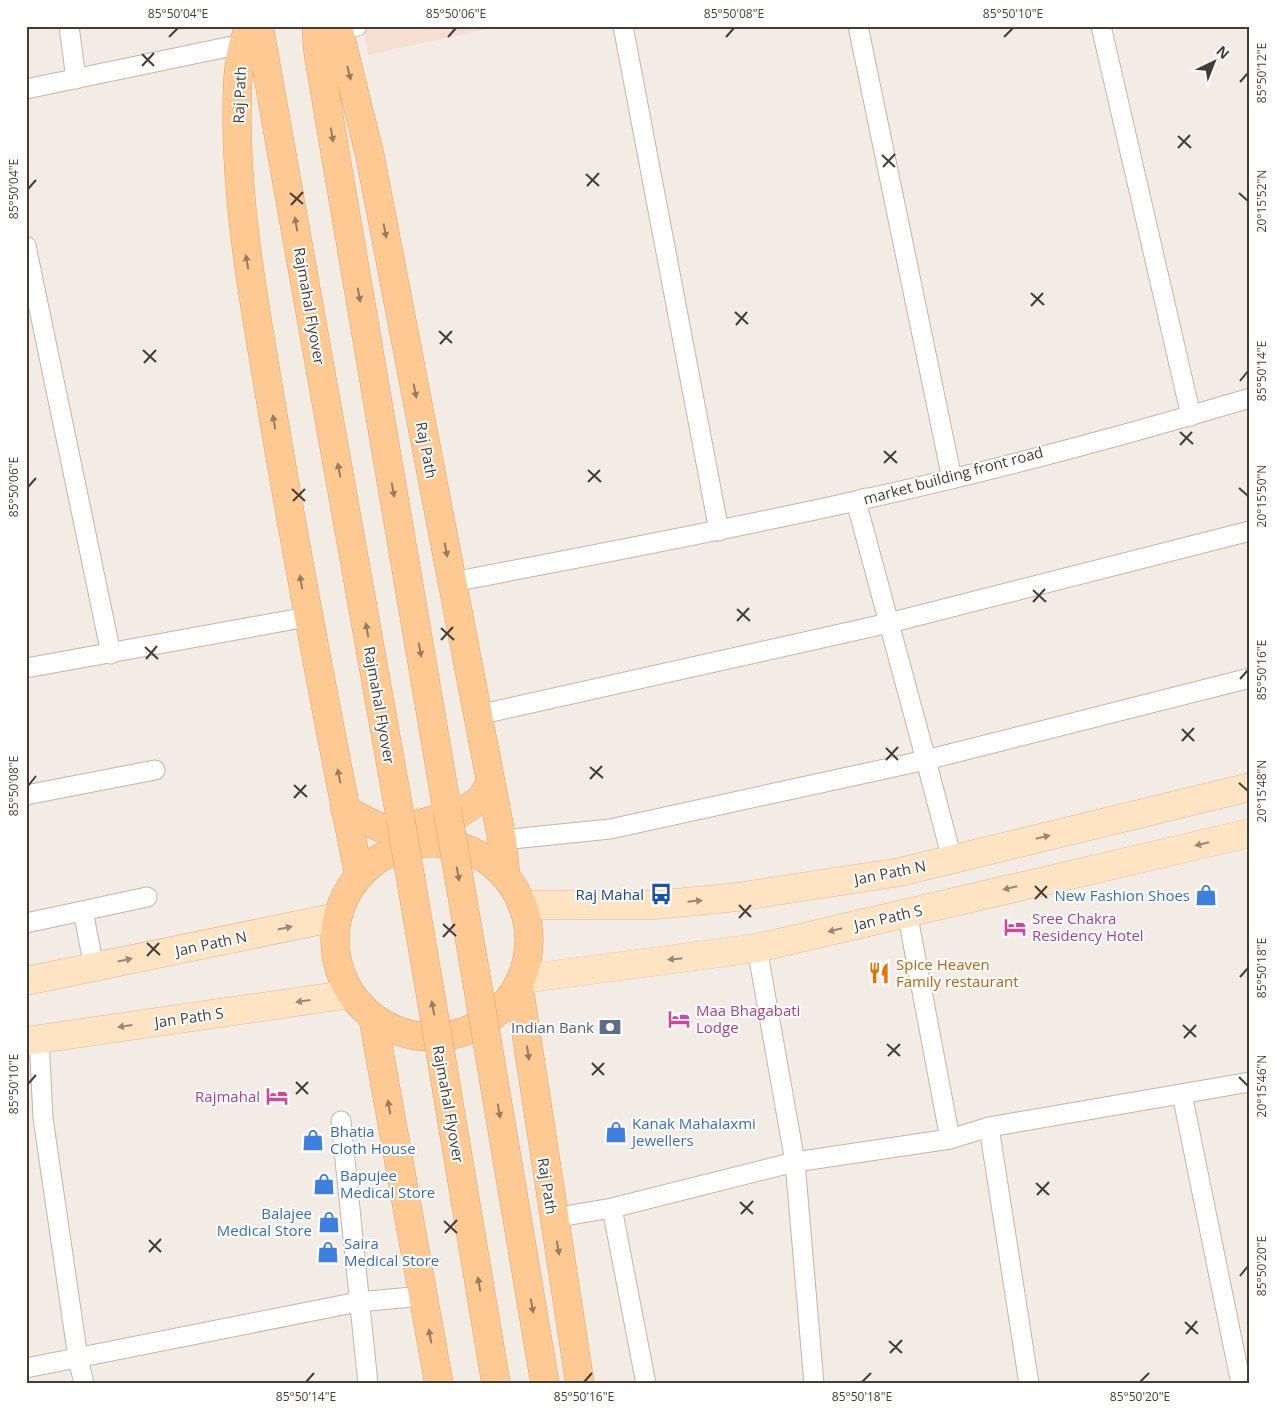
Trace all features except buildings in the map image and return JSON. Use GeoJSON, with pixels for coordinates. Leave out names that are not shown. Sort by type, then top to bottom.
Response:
{"type":"FeatureCollection","features":[{"type":"Feature","properties":{"kind":"main road","name":"Raj Path"},"geometry":{"type":"LineString","coordinates":[[337,27],[370,156],[502,840],[506,877]]}},
{"type":"Feature","properties":{"kind":"main road"},"geometry":{"type":"LineString","coordinates":[[337,27],[321,72],[546,1384]]}},
{"type":"Feature","properties":{"kind":"main road","name":"Raj Path"},"geometry":{"type":"LineString","coordinates":[[250,32],[237,99],[237,144],[244,238],[307,617],[359,875]]}},
{"type":"Feature","properties":{"kind":"main road","name":"Rajmahal Flyover"},"geometry":{"type":"LineString","coordinates":[[250,32],[400,816],[496,1384]]}},
{"type":"Feature","properties":{"kind":"main road"},"geometry":{"type":"LineString","coordinates":[[346,810],[379,827],[395,830],[460,813],[481,799],[490,784]]}},
{"type":"Feature","properties":{"kind":"main road","name":"Jan Path N"},"geometry":{"type":"LineString","coordinates":[[524,906],[654,905],[737,897],[900,872],[1250,787]]}},
{"type":"Feature","properties":{"kind":"main road","name":"Jan Path S"},"geometry":{"type":"LineString","coordinates":[[521,983],[757,948],[1250,833]]}},
{"type":"Feature","properties":{"kind":"main road","name":"Raj Path"},"geometry":{"type":"LineString","coordinates":[[432,842],[460,847],[485,858],[506,877],[524,906],[530,930],[529,954],[521,983],[502,1010],[480,1026],[453,1036],[425,1038],[398,1032],[373,1018],[351,994],[339,970],[335,944],[337,917],[346,895],[359,875],[380,858],[405,846],[432,842]]}},
{"type":"Feature","properties":{"kind":"main road","name":"Jan Path N"},"geometry":{"type":"LineString","coordinates":[[26,981],[337,917]]}},
{"type":"Feature","properties":{"kind":"main road","name":"Raj Path"},"geometry":{"type":"LineString","coordinates":[[521,983],[553,1218],[580,1384]]}},
{"type":"Feature","properties":{"kind":"main road","name":"Jan Path S"},"geometry":{"type":"LineString","coordinates":[[33,1039],[351,994]]}},
{"type":"Feature","properties":{"kind":"main road"},"geometry":{"type":"LineString","coordinates":[[373,1018],[439,1384]]}},
{"type":"Feature","properties":{"kind":"street"},"geometry":{"type":"LineString","coordinates":[[69,26],[76,78]]}},
{"type":"Feature","properties":{"kind":"street"},"geometry":{"type":"LineString","coordinates":[[623,26],[719,531]]}},
{"type":"Feature","properties":{"kind":"street"},"geometry":{"type":"LineString","coordinates":[[858,26],[951,477]]}},
{"type":"Feature","properties":{"kind":"street"},"geometry":{"type":"LineString","coordinates":[[1101,26],[1191,413]]}},
{"type":"Feature","properties":{"kind":"street"},"geometry":{"type":"LineString","coordinates":[[26,89],[76,78],[250,32]]}},
{"type":"Feature","properties":{"kind":"street"},"geometry":{"type":"LineString","coordinates":[[26,246],[112,654]]}},
{"type":"Feature","properties":{"kind":"street"},"geometry":{"type":"LineString","coordinates":[[453,582],[719,531],[856,501],[1250,397]]}},
{"type":"Feature","properties":{"kind":"street"},"geometry":{"type":"LineString","coordinates":[[856,501],[952,858]]}},
{"type":"Feature","properties":{"kind":"street"},"geometry":{"type":"LineString","coordinates":[[478,715],[888,623],[1250,531]]}},
{"type":"Feature","properties":{"kind":"street"},"geometry":{"type":"LineString","coordinates":[[26,668],[112,654],[307,617]]}},
{"type":"Feature","properties":{"kind":"street"},"geometry":{"type":"LineString","coordinates":[[502,840],[610,829],[926,760],[1250,678]]}},
{"type":"Feature","properties":{"kind":"street"},"geometry":{"type":"LineString","coordinates":[[26,795],[155,770]]}},
{"type":"Feature","properties":{"kind":"street"},"geometry":{"type":"LineString","coordinates":[[26,923],[147,897]]}},
{"type":"Feature","properties":{"kind":"street"},"geometry":{"type":"LineString","coordinates":[[83,912],[94,967]]}},
{"type":"Feature","properties":{"kind":"street"},"geometry":{"type":"LineString","coordinates":[[907,912],[950,1140]]}},
{"type":"Feature","properties":{"kind":"street"},"geometry":{"type":"LineString","coordinates":[[757,948],[795,1162],[814,1384]]}},
{"type":"Feature","properties":{"kind":"street"},"geometry":{"type":"LineString","coordinates":[[33,1039],[78,1358],[84,1384]]}},
{"type":"Feature","properties":{"kind":"street"},"geometry":{"type":"LineString","coordinates":[[553,1218],[612,1208],[795,1162],[950,1140],[989,1127],[1250,1082]]}},
{"type":"Feature","properties":{"kind":"street"},"geometry":{"type":"LineString","coordinates":[[1182,1094],[1241,1384]]}},
{"type":"Feature","properties":{"kind":"street"},"geometry":{"type":"LineString","coordinates":[[341,1121],[358,1302],[368,1384]]}},
{"type":"Feature","properties":{"kind":"street"},"geometry":{"type":"LineString","coordinates":[[989,1127],[1029,1384]]}},
{"type":"Feature","properties":{"kind":"street"},"geometry":{"type":"LineString","coordinates":[[612,1208],[646,1384]]}},
{"type":"Feature","properties":{"kind":"street"},"geometry":{"type":"LineString","coordinates":[[26,1368],[358,1302],[423,1296]]}},
{"type":"Feature","properties":{"kind":"shaded area"},"geometry":{"type":"Polygon","coordinates":[[[363,26],[501,26],[368,55],[363,26]]]}},
{"type":"Feature","properties":{"kind":"place","name":"Raj Mahal"},"geometry":{"type":"Point","coordinates":[661,894]}},
{"type":"Feature","properties":{"kind":"place","name":"New Fashion Shoes"},"geometry":{"type":"Point","coordinates":[1206,895]}},
{"type":"Feature","properties":{"kind":"place","name":"Sree Chakra Residency Hotel"},"geometry":{"type":"Point","coordinates":[1015,927]}},
{"type":"Feature","properties":{"kind":"place","name":"Spice Heaven Family restaurant"},"geometry":{"type":"Point","coordinates":[879,973]}},
{"type":"Feature","properties":{"kind":"place","name":"Maa Bhagabati Lodge"},"geometry":{"type":"Point","coordinates":[679,1019]}},
{"type":"Feature","properties":{"kind":"place","name":"Indian Bank"},"geometry":{"type":"Point","coordinates":[610,1027]}},
{"type":"Feature","properties":{"kind":"place","name":"Rajmahal"},"geometry":{"type":"Point","coordinates":[277,1096]}},
{"type":"Feature","properties":{"kind":"place","name":"Kanak Mahalaxmi Jewellers"},"geometry":{"type":"Point","coordinates":[616,1132]}},
{"type":"Feature","properties":{"kind":"place","name":"Bhatia Cloth House"},"geometry":{"type":"Point","coordinates":[313,1140]}},
{"type":"Feature","properties":{"kind":"place","name":"Bapujee Medical Store"},"geometry":{"type":"Point","coordinates":[324,1184]}},
{"type":"Feature","properties":{"kind":"place","name":"Balajee Medical Store"},"geometry":{"type":"Point","coordinates":[329,1222]}},
{"type":"Feature","properties":{"kind":"place","name":"Saira Medical Store"},"geometry":{"type":"Point","coordinates":[328,1252]}}]}
